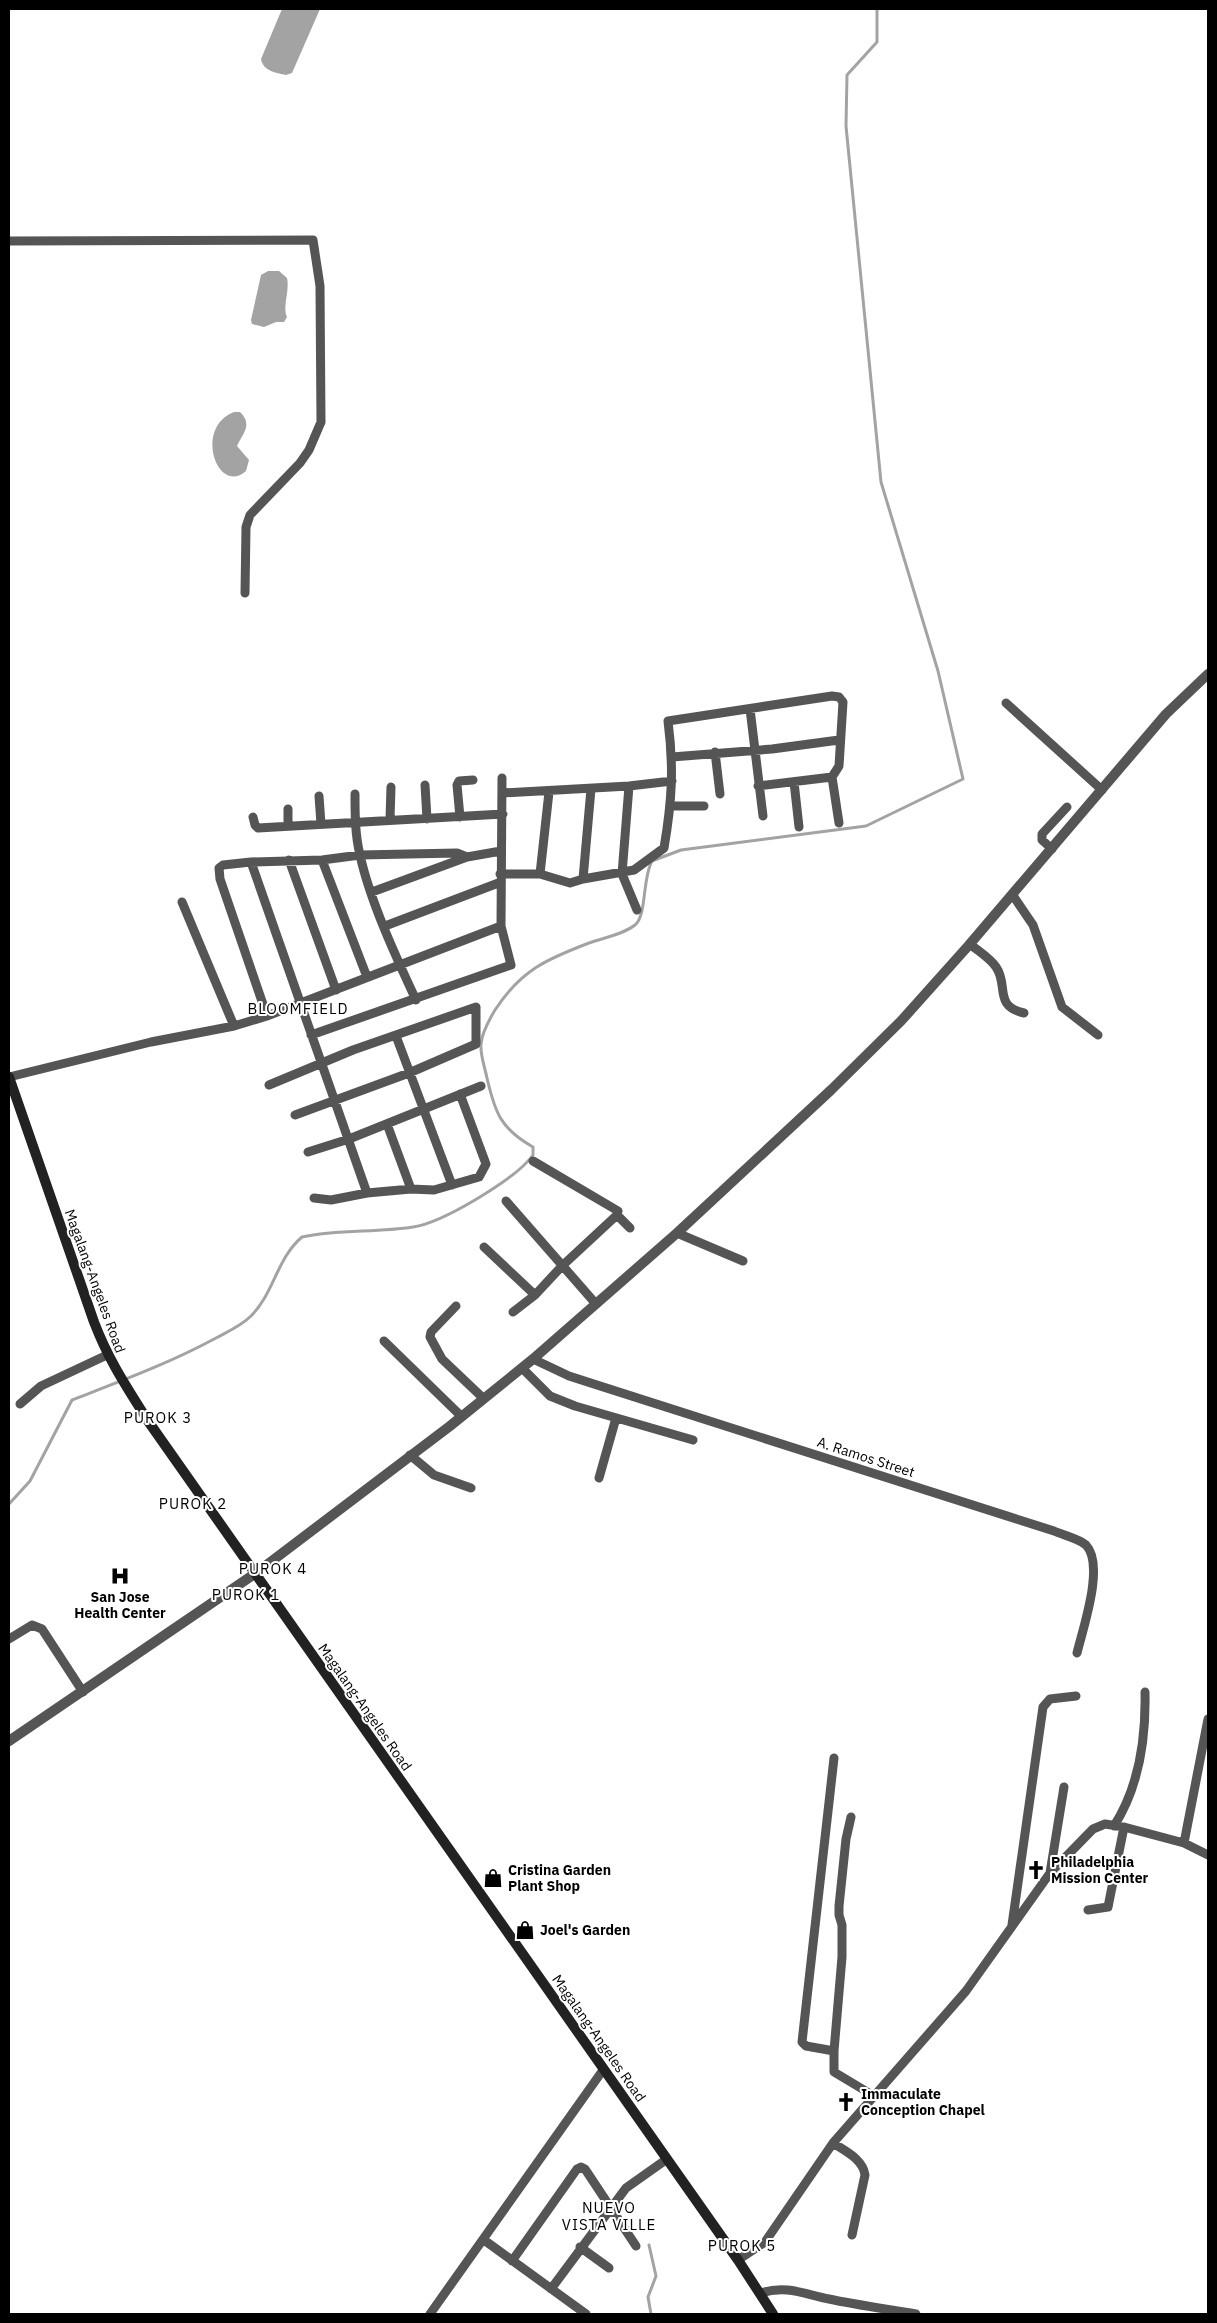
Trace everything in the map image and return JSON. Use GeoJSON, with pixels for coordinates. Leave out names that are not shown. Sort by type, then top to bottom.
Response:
{"type":"FeatureCollection","features":[{"type":"Feature","properties":{"kind":"main road","name":"Magalang-Angeles Road"},"geometry":{"type":"LineString","coordinates":[[9,1077],[106,1355],[126,1388],[738,2260],[773,2314]]}},
{"type":"Feature","properties":{"kind":"street"},"geometry":{"type":"LineString","coordinates":[[9,241],[313,240],[320,286],[321,422],[309,450],[300,463],[250,515],[246,528],[246,593]]}},
{"type":"Feature","properties":{"kind":"street"},"geometry":{"type":"LineString","coordinates":[[9,1741],[256,1573],[522,1368],[677,1233],[835,1087],[900,1021],[970,944],[1171,708],[1208,674]]}},
{"type":"Feature","properties":{"kind":"street"},"geometry":{"type":"LineString","coordinates":[[385,926],[500,878],[540,874],[570,882],[622,874],[634,870],[664,848],[672,806],[672,756],[668,720],[832,696],[839,697],[844,702],[838,766],[832,777],[839,823]]}},
{"type":"Feature","properties":{"kind":"street"},"geometry":{"type":"LineString","coordinates":[[1006,703],[1102,790]]}},
{"type":"Feature","properties":{"kind":"street"},"geometry":{"type":"LineString","coordinates":[[750,708],[763,816]]}},
{"type":"Feature","properties":{"kind":"street"},"geometry":{"type":"LineString","coordinates":[[672,756],[754,750],[839,740]]}},
{"type":"Feature","properties":{"kind":"street"},"geometry":{"type":"LineString","coordinates":[[715,752],[720,794]]}},
{"type":"Feature","properties":{"kind":"street"},"geometry":{"type":"LineString","coordinates":[[758,786],[832,777]]}},
{"type":"Feature","properties":{"kind":"street"},"geometry":{"type":"LineString","coordinates":[[311,1035],[416,1000],[511,965],[501,926],[502,778]]}},
{"type":"Feature","properties":{"kind":"street"},"geometry":{"type":"LineString","coordinates":[[460,818],[456,785],[459,781],[473,780]]}},
{"type":"Feature","properties":{"kind":"street"},"geometry":{"type":"LineString","coordinates":[[502,793],[549,792],[672,781]]}},
{"type":"Feature","properties":{"kind":"street"},"geometry":{"type":"LineString","coordinates":[[794,782],[799,826]]}},
{"type":"Feature","properties":{"kind":"street"},"geometry":{"type":"LineString","coordinates":[[425,785],[427,819]]}},
{"type":"Feature","properties":{"kind":"street"},"geometry":{"type":"LineString","coordinates":[[629,786],[622,874],[637,910]]}},
{"type":"Feature","properties":{"kind":"street"},"geometry":{"type":"LineString","coordinates":[[390,819],[391,787]]}},
{"type":"Feature","properties":{"kind":"street"},"geometry":{"type":"LineString","coordinates":[[583,879],[591,789]]}},
{"type":"Feature","properties":{"kind":"street"},"geometry":{"type":"LineString","coordinates":[[540,874],[549,792]]}},
{"type":"Feature","properties":{"kind":"street"},"geometry":{"type":"LineString","coordinates":[[355,794],[355,821],[360,855],[400,965],[416,1000]]}},
{"type":"Feature","properties":{"kind":"street"},"geometry":{"type":"LineString","coordinates":[[319,796],[321,824]]}},
{"type":"Feature","properties":{"kind":"street"},"geometry":{"type":"LineString","coordinates":[[672,806],[704,806]]}},
{"type":"Feature","properties":{"kind":"street"},"geometry":{"type":"LineString","coordinates":[[1052,849],[1042,840],[1042,834],[1067,807]]}},
{"type":"Feature","properties":{"kind":"street"},"geometry":{"type":"LineString","coordinates":[[288,809],[288,825]]}},
{"type":"Feature","properties":{"kind":"street"},"geometry":{"type":"LineString","coordinates":[[253,817],[258,828],[390,819],[460,818],[502,814]]}},
{"type":"Feature","properties":{"kind":"street"},"geometry":{"type":"LineString","coordinates":[[372,892],[467,857],[501,851]]}},
{"type":"Feature","properties":{"kind":"street"},"geometry":{"type":"LineString","coordinates":[[267,1016],[218,872],[223,865],[289,860],[322,860],[360,855],[457,853],[467,857]]}},
{"type":"Feature","properties":{"kind":"street"},"geometry":{"type":"LineString","coordinates":[[289,860],[336,990]]}},
{"type":"Feature","properties":{"kind":"street"},"geometry":{"type":"LineString","coordinates":[[322,860],[367,977]]}},
{"type":"Feature","properties":{"kind":"street"},"geometry":{"type":"LineString","coordinates":[[251,862],[301,1002],[320,1064],[367,1192]]}},
{"type":"Feature","properties":{"kind":"street"},"geometry":{"type":"LineString","coordinates":[[1012,894],[1032,925],[1062,1008],[1098,1035]]}},
{"type":"Feature","properties":{"kind":"street"},"geometry":{"type":"LineString","coordinates":[[182,902],[234,1026]]}},
{"type":"Feature","properties":{"kind":"street"},"geometry":{"type":"LineString","coordinates":[[9,1077],[151,1042],[234,1026],[267,1016],[501,926]]}},
{"type":"Feature","properties":{"kind":"street"},"geometry":{"type":"LineString","coordinates":[[970,944],[996,966],[1000,973],[1005,1001],[1010,1008],[1024,1013]]}},
{"type":"Feature","properties":{"kind":"street"},"geometry":{"type":"LineString","coordinates":[[268,1085],[353,1050],[476,1007],[476,1044],[409,1073],[295,1115]]}},
{"type":"Feature","properties":{"kind":"street"},"geometry":{"type":"LineString","coordinates":[[396,1036],[452,1184]]}},
{"type":"Feature","properties":{"kind":"street"},"geometry":{"type":"LineString","coordinates":[[308,1152],[349,1139],[481,1086]]}},
{"type":"Feature","properties":{"kind":"street"},"geometry":{"type":"LineString","coordinates":[[314,1198],[331,1200],[367,1192],[410,1188],[434,1190],[480,1176],[486,1164],[460,1094]]}},
{"type":"Feature","properties":{"kind":"street"},"geometry":{"type":"LineString","coordinates":[[387,1124],[410,1188]]}},
{"type":"Feature","properties":{"kind":"street"},"geometry":{"type":"LineString","coordinates":[[533,1161],[614,1208],[630,1228]]}},
{"type":"Feature","properties":{"kind":"street"},"geometry":{"type":"LineString","coordinates":[[506,1201],[596,1304]]}},
{"type":"Feature","properties":{"kind":"street"},"geometry":{"type":"LineString","coordinates":[[513,1312],[535,1295],[562,1266],[617,1214]]}},
{"type":"Feature","properties":{"kind":"street"},"geometry":{"type":"LineString","coordinates":[[677,1233],[743,1261]]}},
{"type":"Feature","properties":{"kind":"street"},"geometry":{"type":"LineString","coordinates":[[484,1246],[535,1295]]}},
{"type":"Feature","properties":{"kind":"street"},"geometry":{"type":"LineString","coordinates":[[456,1306],[431,1332],[430,1337],[442,1358],[483,1398]]}},
{"type":"Feature","properties":{"kind":"street"},"geometry":{"type":"LineString","coordinates":[[384,1341],[461,1416]]}},
{"type":"Feature","properties":{"kind":"street"},"geometry":{"type":"LineString","coordinates":[[20,1404],[41,1386],[106,1355]]}},
{"type":"Feature","properties":{"kind":"street","name":"A. Ramos Street"},"geometry":{"type":"LineString","coordinates":[[533,1359],[569,1376],[1054,1531],[1086,1544],[1093,1558],[1095,1572],[1077,1653]]}},
{"type":"Feature","properties":{"kind":"street"},"geometry":{"type":"LineString","coordinates":[[522,1368],[550,1396],[616,1418],[693,1440]]}},
{"type":"Feature","properties":{"kind":"street"},"geometry":{"type":"LineString","coordinates":[[599,1478],[616,1418]]}},
{"type":"Feature","properties":{"kind":"street"},"geometry":{"type":"LineString","coordinates":[[410,1455],[434,1475],[471,1488]]}},
{"type":"Feature","properties":{"kind":"street"},"geometry":{"type":"LineString","coordinates":[[9,1639],[32,1625],[42,1629],[83,1692]]}},
{"type":"Feature","properties":{"kind":"street"},"geometry":{"type":"LineString","coordinates":[[1088,1910],[1108,1907],[1119,1827],[1131,1797],[1136,1776],[1147,1707],[1145,1692]]}},
{"type":"Feature","properties":{"kind":"street"},"geometry":{"type":"LineString","coordinates":[[1012,1928],[1043,1707],[1050,1699],[1076,1696]]}},
{"type":"Feature","properties":{"kind":"street"},"geometry":{"type":"LineString","coordinates":[[1184,1843],[1208,1719]]}},
{"type":"Feature","properties":{"kind":"street"},"geometry":{"type":"LineString","coordinates":[[834,1758],[802,2042],[806,2046],[834,2051]]}},
{"type":"Feature","properties":{"kind":"street"},"geometry":{"type":"LineString","coordinates":[[1050,1873],[1064,1787]]}},
{"type":"Feature","properties":{"kind":"street"},"geometry":{"type":"LineString","coordinates":[[851,1817],[846,1839],[839,1906],[842,1925],[842,1958],[834,2072],[874,2096]]}},
{"type":"Feature","properties":{"kind":"street"},"geometry":{"type":"LineString","coordinates":[[738,2260],[765,2242],[833,2143],[966,1991],[1050,1873],[1093,1829],[1104,1824],[1119,1827],[1184,1843],[1208,1855]]}},
{"type":"Feature","properties":{"kind":"street"},"geometry":{"type":"LineString","coordinates":[[430,2314],[603,2070]]}},
{"type":"Feature","properties":{"kind":"street"},"geometry":{"type":"LineString","coordinates":[[833,2143],[861,2163],[864,2168],[865,2175],[852,2234]]}},
{"type":"Feature","properties":{"kind":"street"},"geometry":{"type":"LineString","coordinates":[[551,2289],[580,2247],[626,2188],[667,2159]]}},
{"type":"Feature","properties":{"kind":"street"},"geometry":{"type":"LineString","coordinates":[[512,2261],[577,2169],[581,2167],[585,2169],[612,2206],[636,2246]]}},
{"type":"Feature","properties":{"kind":"street"},"geometry":{"type":"LineString","coordinates":[[484,2240],[586,2314]]}},
{"type":"Feature","properties":{"kind":"street"},"geometry":{"type":"LineString","coordinates":[[580,2247],[609,2268]]}},
{"type":"Feature","properties":{"kind":"street"},"geometry":{"type":"LineString","coordinates":[[761,2293],[782,2288],[916,2314]]}},
{"type":"Feature","properties":{"kind":"shaded area"},"geometry":{"type":"Polygon","coordinates":[[[282,9],[320,9],[292,73],[286,75],[267,69],[261,59],[282,9]]]}},
{"type":"Feature","properties":{"kind":"shaded area"},"geometry":{"type":"Polygon","coordinates":[[[268,271],[279,271],[287,278],[288,288],[285,309],[287,317],[284,322],[276,322],[264,327],[252,324],[251,320],[261,275],[268,271]]]}},
{"type":"Feature","properties":{"kind":"shaded area"},"geometry":{"type":"Polygon","coordinates":[[[234,412],[240,412],[246,421],[246,429],[237,446],[249,460],[246,471],[236,476],[227,475],[219,468],[214,457],[212,444],[215,431],[222,420],[234,412]]]}},
{"type":"Feature","properties":{"kind":"waterway"},"geometry":{"type":"LineString","coordinates":[[9,1504],[30,1481],[72,1400],[181,1356],[243,1323],[259,1307],[287,1255],[302,1237],[330,1233],[399,1229],[426,1224],[478,1198],[524,1165],[533,1155],[533,1147],[513,1134],[506,1126],[493,1101],[481,1053],[484,1031],[505,996],[525,975],[560,955],[618,934],[635,925],[641,913],[647,877],[652,861],[681,850],[866,826],[963,779],[938,671],[881,482],[846,126],[847,75],[877,42],[877,9]]}},
{"type":"Feature","properties":{"kind":"waterway"},"geometry":{"type":"LineString","coordinates":[[649,2245],[656,2276],[648,2297],[651,2314]]}},
{"type":"Feature","properties":{"kind":"place","name":"San Jose Health Center"},"geometry":{"type":"Point","coordinates":[120,1576]}},
{"type":"Feature","properties":{"kind":"place","name":"Philadelphia Mission Center"},"geometry":{"type":"Point","coordinates":[1036,1870]}},
{"type":"Feature","properties":{"kind":"place","name":"Cristina Garden Plant Shop"},"geometry":{"type":"Point","coordinates":[493,1878]}},
{"type":"Feature","properties":{"kind":"place","name":"Joel's Garden"},"geometry":{"type":"Point","coordinates":[525,1930]}},
{"type":"Feature","properties":{"kind":"place","name":"Immaculate Conception Chapel"},"geometry":{"type":"Point","coordinates":[846,2102]}},
{"type":"Feature","properties":{"kind":"district","name":"BLOOMFIELD"},"geometry":{"type":"Point","coordinates":[298,1008]}},
{"type":"Feature","properties":{"kind":"district","name":"PUROK 3"},"geometry":{"type":"Point","coordinates":[158,1417]}},
{"type":"Feature","properties":{"kind":"district","name":"PUROK 2"},"geometry":{"type":"Point","coordinates":[193,1503]}},
{"type":"Feature","properties":{"kind":"district","name":"PUROK 4"},"geometry":{"type":"Point","coordinates":[273,1568]}},
{"type":"Feature","properties":{"kind":"district","name":"PUROK 1"},"geometry":{"type":"Point","coordinates":[246,1594]}},
{"type":"Feature","properties":{"kind":"district","name":"NUEVO VISTA VILLE"},"geometry":{"type":"Point","coordinates":[609,2216]}},
{"type":"Feature","properties":{"kind":"district","name":"PUROK 5"},"geometry":{"type":"Point","coordinates":[742,2245]}}]}
